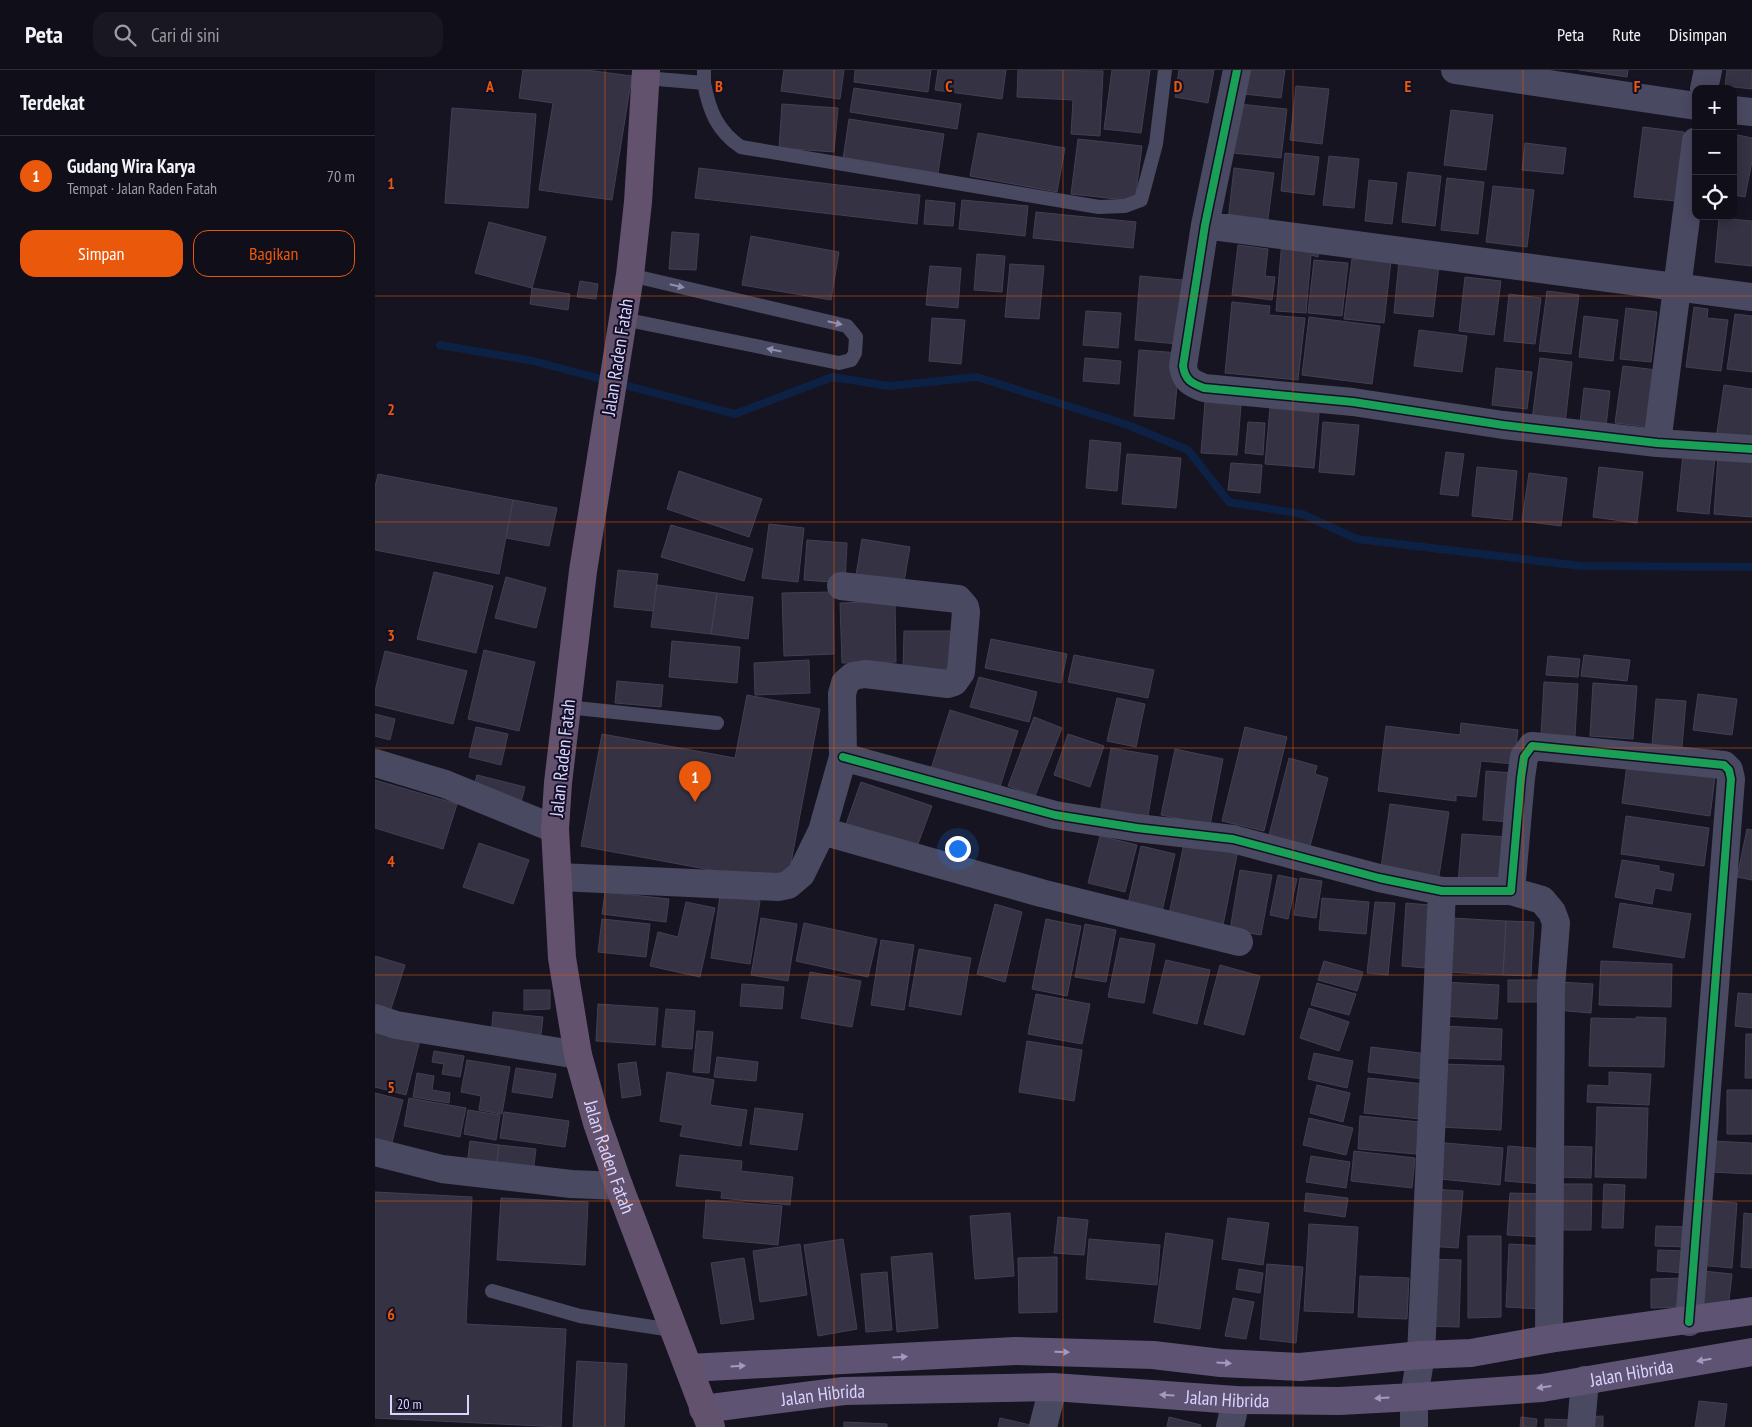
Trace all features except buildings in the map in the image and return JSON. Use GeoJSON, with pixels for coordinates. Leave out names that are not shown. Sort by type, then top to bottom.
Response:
{"type":"FeatureCollection","features":[{"type":"Feature","properties":{"kind":"highway","name":"Jalan Raden Fatah"},"geometry":{"type":"LineString","coordinates":[[646,74],[638,202],[621,330],[583,571],[558,783],[555,829],[562,958],[578,1055],[597,1123],[619,1186],[672,1330],[689,1368],[707,1418]]}},
{"type":"Feature","properties":{"kind":"main road"},"geometry":{"type":"LineString","coordinates":[[689,1368],[1015,1351],[1153,1355],[1221,1363],[1300,1368],[1421,1355],[1471,1353],[1549,1339],[1689,1322],[1752,1312]]}},
{"type":"Feature","properties":{"kind":"main road","name":"Jalan Hibrida"},"geometry":{"type":"LineString","coordinates":[[707,1418],[843,1391],[1053,1388],[1236,1400],[1339,1400],[1414,1397],[1542,1388],[1752,1352]]}},
{"type":"Feature","properties":{"kind":"street"},"geometry":{"type":"LineString","coordinates":[[1237,70],[1205,224],[1183,366],[1184,374],[1189,382],[1204,388],[1353,402],[1503,425],[1657,443],[1752,449]]}},
{"type":"Feature","properties":{"kind":"street"},"geometry":{"type":"LineString","coordinates":[[1455,70],[1692,105]]}},
{"type":"Feature","properties":{"kind":"street"},"geometry":{"type":"LineString","coordinates":[[1705,85],[1708,70]]}},
{"type":"Feature","properties":{"kind":"street"},"geometry":{"type":"LineString","coordinates":[[1737,110],[1752,112]]}},
{"type":"Feature","properties":{"kind":"street"},"geometry":{"type":"LineString","coordinates":[[1657,443],[1692,172]]}},
{"type":"Feature","properties":{"kind":"street"},"geometry":{"type":"LineString","coordinates":[[1205,224],[1346,245],[1752,297]]}},
{"type":"Feature","properties":{"kind":"street"},"geometry":{"type":"LineString","coordinates":[[559,877],[778,887],[788,885],[801,874],[822,831],[843,757],[843,694],[845,683],[853,676],[865,674],[947,684],[954,682],[961,672],[966,612],[965,607],[958,599],[841,586]]}},
{"type":"Feature","properties":{"kind":"street"},"geometry":{"type":"LineString","coordinates":[[1511,891],[1524,757],[1532,746],[1723,765],[1729,770],[1731,779],[1728,825],[1689,1322]]}},
{"type":"Feature","properties":{"kind":"street"},"geometry":{"type":"LineString","coordinates":[[843,757],[1055,815],[1137,828],[1233,838],[1379,878],[1442,891],[1511,891],[1542,900],[1552,912],[1556,923],[1551,987],[1549,1339]]}},
{"type":"Feature","properties":{"kind":"street"},"geometry":{"type":"LineString","coordinates":[[375,763],[445,784],[555,829]]}},
{"type":"Feature","properties":{"kind":"street"},"geometry":{"type":"LineString","coordinates":[[822,831],[1041,893],[1239,942]]}},
{"type":"Feature","properties":{"kind":"street"},"geometry":{"type":"LineString","coordinates":[[1414,1427],[1414,1397],[1421,1355],[1442,891]]}},
{"type":"Feature","properties":{"kind":"street"},"geometry":{"type":"LineString","coordinates":[[375,1018],[405,1026],[527,1048],[578,1055]]}},
{"type":"Feature","properties":{"kind":"street"},"geometry":{"type":"LineString","coordinates":[[375,1152],[442,1169],[571,1184],[619,1186]]}},
{"type":"Feature","properties":{"kind":"street"},"geometry":{"type":"LineString","coordinates":[[1581,1427],[1585,1380]]}},
{"type":"Feature","properties":{"kind":"street"},"geometry":{"type":"LineString","coordinates":[[1043,1427],[1053,1388]]}},
{"type":"Feature","properties":{"kind":"street"},"geometry":{"type":"LineString","coordinates":[[1230,1427],[1236,1400]]}},
{"type":"Feature","properties":{"kind":"lane"},"geometry":{"type":"LineString","coordinates":[[646,74],[704,76],[708,103],[717,124],[726,138],[741,147],[1099,207],[1125,206],[1141,200],[1156,144],[1165,70]]}},
{"type":"Feature","properties":{"kind":"lane"},"geometry":{"type":"LineString","coordinates":[[621,330],[839,363],[851,360],[855,353],[856,337],[847,326],[629,275]]}},
{"type":"Feature","properties":{"kind":"lane"},"geometry":{"type":"LineString","coordinates":[[567,707],[717,723]]}},
{"type":"Feature","properties":{"kind":"lane"},"geometry":{"type":"LineString","coordinates":[[492,1291],[580,1316],[672,1330]]}},
{"type":"Feature","properties":{"kind":"waterway"},"geometry":{"type":"LineString","coordinates":[[440,345],[533,361],[735,414],[832,377],[890,386],[977,377],[1128,425],[1188,450],[1229,502],[1302,514],[1357,539],[1581,566],[1752,567]]}},
{"type":"Feature","properties":{"kind":"cycle path"},"geometry":{"type":"LineString","coordinates":[[1237,70],[1205,225],[1183,366],[1185,375],[1192,383],[1204,388],[1353,402],[1503,425],[1657,443],[1752,449]]}},
{"type":"Feature","properties":{"kind":"cycle path"},"geometry":{"type":"LineString","coordinates":[[843,757],[1055,815],[1137,828],[1233,839],[1379,878],[1442,891],[1511,891],[1524,757],[1532,746],[1724,765],[1729,770],[1731,779],[1689,1322]]}},
{"type":"Feature","properties":{"kind":"place","name":"Gudang Wira Karya"},"geometry":{"type":"Point","coordinates":[695,802]}}]}
